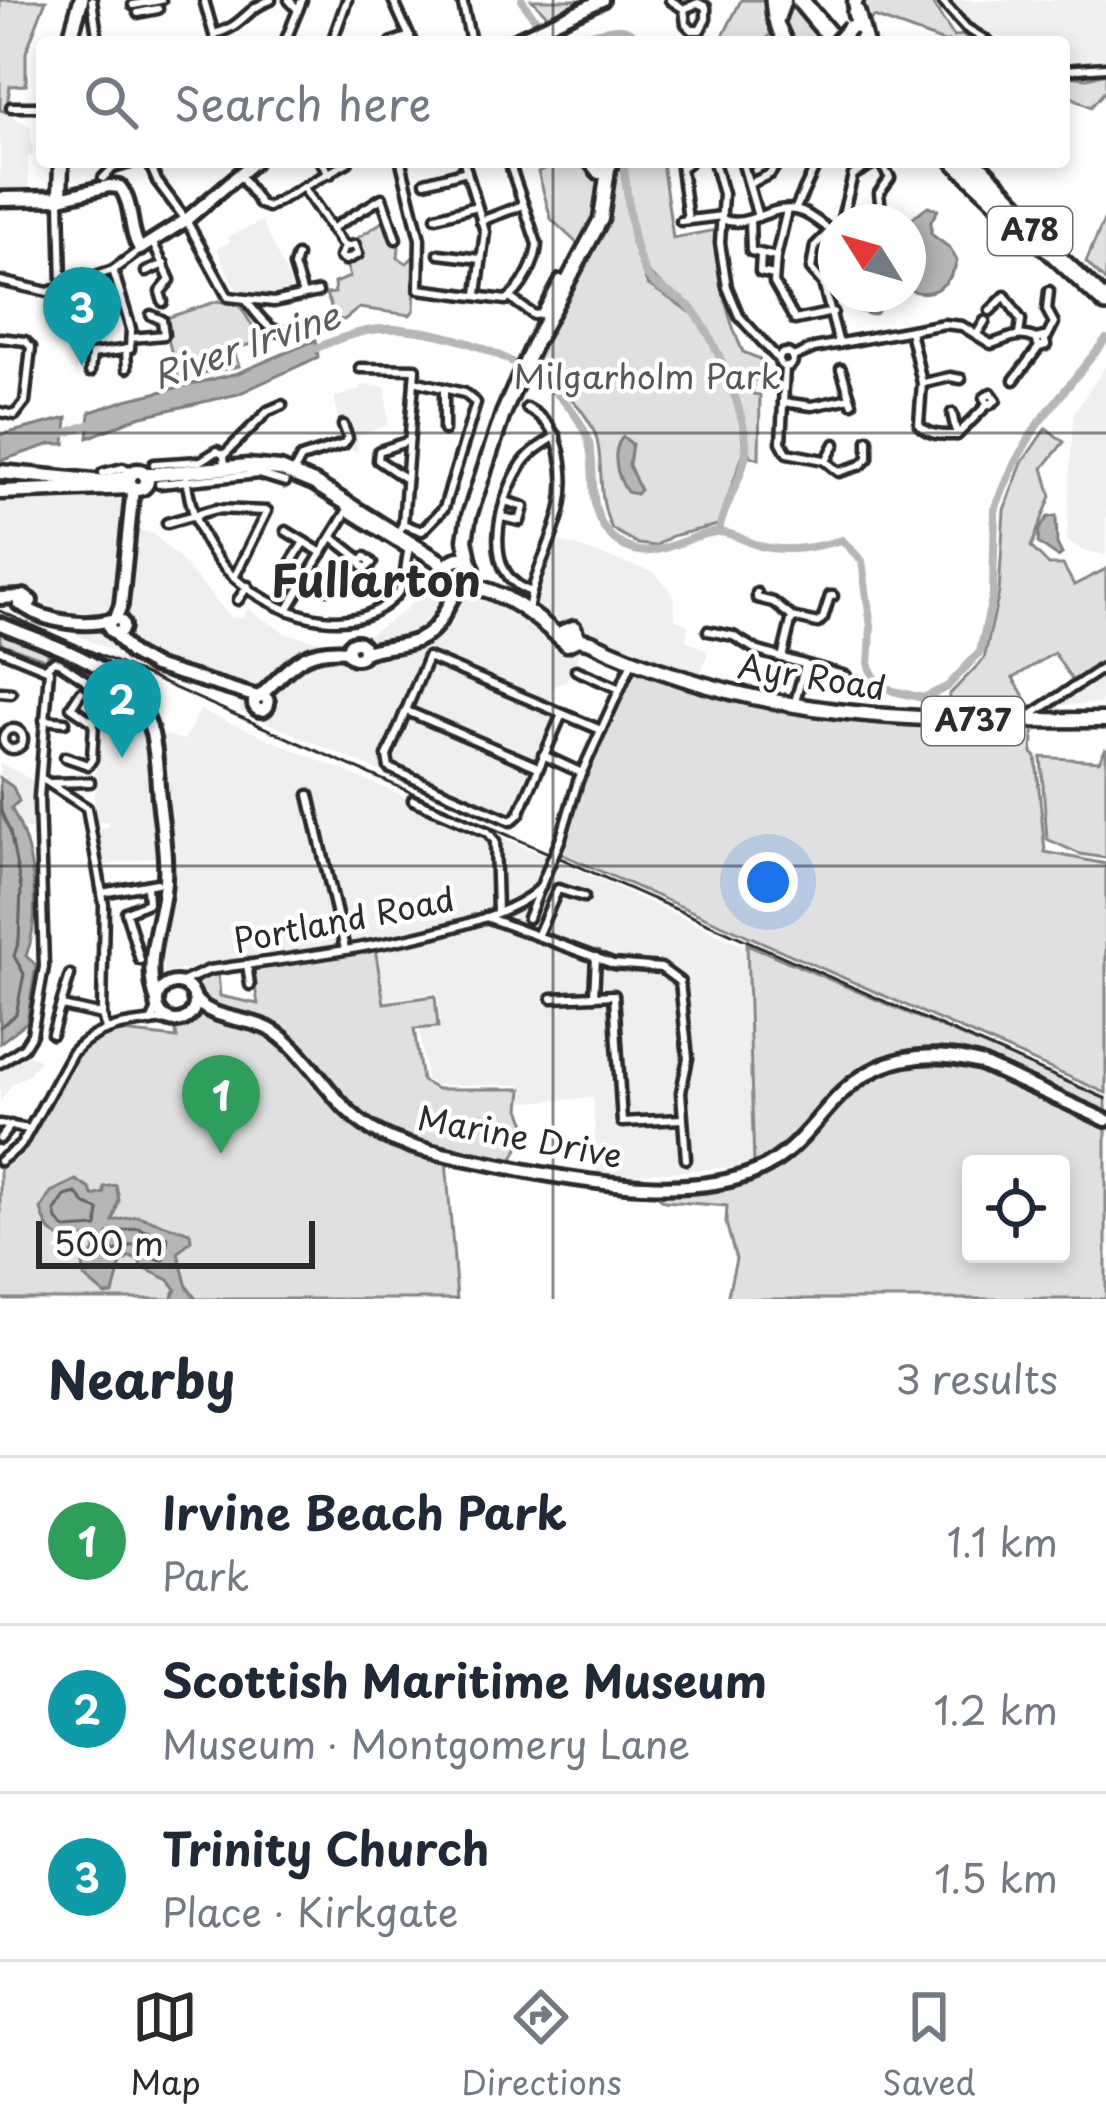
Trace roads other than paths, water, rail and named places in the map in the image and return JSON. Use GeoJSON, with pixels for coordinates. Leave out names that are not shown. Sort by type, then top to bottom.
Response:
{"type":"FeatureCollection","features":[{"type":"Feature","properties":{"kind":"highway"},"geometry":{"type":"LineString","coordinates":[[805,0],[848,21]]}},
{"type":"Feature","properties":{"kind":"highway","name":"A78"},"geometry":{"type":"LineString","coordinates":[[959,168],[1106,299]]}},
{"type":"Feature","properties":{"kind":"highway","name":"A78"},"geometry":{"type":"LineString","coordinates":[[976,168],[1106,299]]}},
{"type":"Feature","properties":{"kind":"main road"},"geometry":{"type":"LineString","coordinates":[[71,36],[81,0]]}},
{"type":"Feature","properties":{"kind":"main road"},"geometry":{"type":"LineString","coordinates":[[0,200],[60,198],[61,168]]}},
{"type":"Feature","properties":{"kind":"main road"},"geometry":{"type":"LineString","coordinates":[[453,572],[516,384],[601,219],[606,168]]}},
{"type":"Feature","properties":{"kind":"main road","name":"A737"},"geometry":{"type":"LineString","coordinates":[[0,472],[104,482],[186,476],[225,461],[263,466],[289,477]]}},
{"type":"Feature","properties":{"kind":"main road","name":"Ayr Road"},"geometry":{"type":"LineString","coordinates":[[289,477],[348,509],[400,529],[409,546],[453,572],[528,603],[546,624],[714,688],[880,718],[1106,720]]}},
{"type":"Feature","properties":{"kind":"main road","name":"A737"},"geometry":{"type":"LineString","coordinates":[[0,492],[141,479]]}},
{"type":"Feature","properties":{"kind":"main road"},"geometry":{"type":"LineString","coordinates":[[453,572],[472,577],[465,540]]}},
{"type":"Feature","properties":{"kind":"main road"},"geometry":{"type":"LineString","coordinates":[[453,572],[471,565]]}},
{"type":"Feature","properties":{"kind":"main road","name":"Ayr Road"},"geometry":{"type":"LineString","coordinates":[[471,565],[495,592]]}},
{"type":"Feature","properties":{"kind":"street"},"geometry":{"type":"LineString","coordinates":[[92,0],[97,36]]}},
{"type":"Feature","properties":{"kind":"street"},"geometry":{"type":"LineString","coordinates":[[204,0],[214,36]]}},
{"type":"Feature","properties":{"kind":"street"},"geometry":{"type":"LineString","coordinates":[[220,36],[241,23],[255,5],[271,0]]}},
{"type":"Feature","properties":{"kind":"street"},"geometry":{"type":"LineString","coordinates":[[289,0],[298,10]]}},
{"type":"Feature","properties":{"kind":"street"},"geometry":{"type":"LineString","coordinates":[[287,36],[302,0]]}},
{"type":"Feature","properties":{"kind":"street"},"geometry":{"type":"LineString","coordinates":[[334,36],[347,0]]}},
{"type":"Feature","properties":{"kind":"street"},"geometry":{"type":"LineString","coordinates":[[394,0],[410,36]]}},
{"type":"Feature","properties":{"kind":"street"},"geometry":{"type":"LineString","coordinates":[[462,0],[471,36]]}},
{"type":"Feature","properties":{"kind":"street"},"geometry":{"type":"LineString","coordinates":[[527,36],[602,0]]}},
{"type":"Feature","properties":{"kind":"street"},"geometry":{"type":"LineString","coordinates":[[670,0],[684,9],[692,30],[700,30],[706,8],[698,3],[684,9]]}},
{"type":"Feature","properties":{"kind":"street"},"geometry":{"type":"LineString","coordinates":[[940,0],[979,36]]}},
{"type":"Feature","properties":{"kind":"street"},"geometry":{"type":"LineString","coordinates":[[137,10],[158,5]]}},
{"type":"Feature","properties":{"kind":"street"},"geometry":{"type":"LineString","coordinates":[[196,16],[207,13]]}},
{"type":"Feature","properties":{"kind":"street"},"geometry":{"type":"LineString","coordinates":[[453,19],[464,17]]}},
{"type":"Feature","properties":{"kind":"street"},"geometry":{"type":"LineString","coordinates":[[1070,70],[1106,67]]}},
{"type":"Feature","properties":{"kind":"street"},"geometry":{"type":"LineString","coordinates":[[11,107],[36,107]]}},
{"type":"Feature","properties":{"kind":"street"},"geometry":{"type":"LineString","coordinates":[[103,178],[113,168]]}},
{"type":"Feature","properties":{"kind":"street"},"geometry":{"type":"LineString","coordinates":[[152,168],[228,297],[274,302],[318,292]]}},
{"type":"Feature","properties":{"kind":"street"},"geometry":{"type":"LineString","coordinates":[[0,281],[44,293],[113,270],[186,220],[247,168]]}},
{"type":"Feature","properties":{"kind":"street"},"geometry":{"type":"LineString","coordinates":[[326,168],[330,174]]}},
{"type":"Feature","properties":{"kind":"street"},"geometry":{"type":"LineString","coordinates":[[239,175],[260,204],[268,207],[339,168]]}},
{"type":"Feature","properties":{"kind":"street"},"geometry":{"type":"LineString","coordinates":[[402,168],[420,239],[419,290],[510,298],[534,316],[541,314],[560,279]]}},
{"type":"Feature","properties":{"kind":"street"},"geometry":{"type":"LineString","coordinates":[[425,182],[462,168]]}},
{"type":"Feature","properties":{"kind":"street"},"geometry":{"type":"LineString","coordinates":[[465,168],[484,232],[477,294]]}},
{"type":"Feature","properties":{"kind":"street"},"geometry":{"type":"LineString","coordinates":[[510,298],[537,256],[511,168]]}},
{"type":"Feature","properties":{"kind":"street"},"geometry":{"type":"LineString","coordinates":[[680,168],[684,220],[722,218],[735,224],[791,210],[818,218]]}},
{"type":"Feature","properties":{"kind":"street"},"geometry":{"type":"LineString","coordinates":[[716,168],[723,194],[721,258],[732,301],[751,331],[784,358]]}},
{"type":"Feature","properties":{"kind":"street"},"geometry":{"type":"LineString","coordinates":[[744,168],[754,218],[751,249],[776,257]]}},
{"type":"Feature","properties":{"kind":"street"},"geometry":{"type":"LineString","coordinates":[[753,168],[758,179]]}},
{"type":"Feature","properties":{"kind":"street"},"geometry":{"type":"LineString","coordinates":[[749,184],[774,168]]}},
{"type":"Feature","properties":{"kind":"street"},"geometry":{"type":"LineString","coordinates":[[814,168],[791,210],[776,257],[776,287],[795,320],[832,312],[838,344]]}},
{"type":"Feature","properties":{"kind":"street"},"geometry":{"type":"LineString","coordinates":[[845,204],[853,175],[866,168]]}},
{"type":"Feature","properties":{"kind":"street"},"geometry":{"type":"LineString","coordinates":[[880,204],[890,178],[882,168]]}},
{"type":"Feature","properties":{"kind":"street"},"geometry":{"type":"LineString","coordinates":[[62,286],[60,198],[119,186],[126,195],[133,235],[164,265],[170,280],[160,292],[163,302]]}},
{"type":"Feature","properties":{"kind":"street"},"geometry":{"type":"LineString","coordinates":[[305,190],[344,248]]}},
{"type":"Feature","properties":{"kind":"street"},"geometry":{"type":"LineString","coordinates":[[371,192],[377,201]]}},
{"type":"Feature","properties":{"kind":"street"},"geometry":{"type":"LineString","coordinates":[[331,229],[382,198],[396,239]]}},
{"type":"Feature","properties":{"kind":"street"},"geometry":{"type":"LineString","coordinates":[[481,221],[523,205]]}},
{"type":"Feature","properties":{"kind":"street"},"geometry":{"type":"LineString","coordinates":[[436,217],[477,206]]}},
{"type":"Feature","properties":{"kind":"street"},"geometry":{"type":"LineString","coordinates":[[818,243],[811,269],[818,275]]}},
{"type":"Feature","properties":{"kind":"street"},"geometry":{"type":"LineString","coordinates":[[439,254],[481,259]]}},
{"type":"Feature","properties":{"kind":"street"},"geometry":{"type":"LineString","coordinates":[[761,254],[760,272],[775,275]]}},
{"type":"Feature","properties":{"kind":"street"},"geometry":{"type":"LineString","coordinates":[[297,256],[294,266],[303,295]]}},
{"type":"Feature","properties":{"kind":"street"},"geometry":{"type":"LineString","coordinates":[[146,272],[164,265]]}},
{"type":"Feature","properties":{"kind":"street"},"geometry":{"type":"LineString","coordinates":[[90,372],[92,354],[130,349],[126,306],[113,270]]}},
{"type":"Feature","properties":{"kind":"street"},"geometry":{"type":"LineString","coordinates":[[1014,380],[1054,323],[1047,310],[1049,291]]}},
{"type":"Feature","properties":{"kind":"street"},"geometry":{"type":"LineString","coordinates":[[990,310],[1005,296],[1021,320],[1019,335]]}},
{"type":"Feature","properties":{"kind":"street"},"geometry":{"type":"LineString","coordinates":[[245,299],[266,328],[278,334],[327,324]]}},
{"type":"Feature","properties":{"kind":"street"},"geometry":{"type":"LineString","coordinates":[[131,338],[164,335],[161,320],[151,315]]}},
{"type":"Feature","properties":{"kind":"street"},"geometry":{"type":"LineString","coordinates":[[977,334],[985,321]]}},
{"type":"Feature","properties":{"kind":"street"},"geometry":{"type":"LineString","coordinates":[[784,358],[944,324],[962,326],[991,344],[1019,335],[1040,341]]}},
{"type":"Feature","properties":{"kind":"street"},"geometry":{"type":"LineString","coordinates":[[910,331],[921,354],[919,424],[937,435],[957,435],[987,405]]}},
{"type":"Feature","properties":{"kind":"street"},"geometry":{"type":"LineString","coordinates":[[0,338],[21,339],[30,345],[24,406],[15,415],[0,412]]}},
{"type":"Feature","properties":{"kind":"street"},"geometry":{"type":"LineString","coordinates":[[125,349],[127,368]]}},
{"type":"Feature","properties":{"kind":"street"},"geometry":{"type":"LineString","coordinates":[[784,358],[781,442],[787,453],[826,461],[839,472],[868,458],[868,440]]}},
{"type":"Feature","properties":{"kind":"street"},"geometry":{"type":"LineString","coordinates":[[360,368],[415,369],[400,529],[422,531],[444,508],[476,403],[464,393],[414,381]]}},
{"type":"Feature","properties":{"kind":"street"},"geometry":{"type":"LineString","coordinates":[[782,402],[812,406],[851,400],[841,369]]}},
{"type":"Feature","properties":{"kind":"street"},"geometry":{"type":"LineString","coordinates":[[922,383],[961,379]]}},
{"type":"Feature","properties":{"kind":"street"},"geometry":{"type":"LineString","coordinates":[[444,388],[444,430]]}},
{"type":"Feature","properties":{"kind":"street"},"geometry":{"type":"LineString","coordinates":[[103,473],[123,468],[141,479],[201,461],[217,451],[225,461],[268,411],[281,406]]}},
{"type":"Feature","properties":{"kind":"street"},"geometry":{"type":"LineString","coordinates":[[527,408],[540,415],[556,436],[566,481],[564,506],[528,603]]}},
{"type":"Feature","properties":{"kind":"street"},"geometry":{"type":"LineString","coordinates":[[952,413],[957,435]]}},
{"type":"Feature","properties":{"kind":"street"},"geometry":{"type":"LineString","coordinates":[[343,425],[344,444],[301,458],[289,477],[186,476],[205,541],[248,586],[287,610],[333,621],[368,614],[397,595],[409,546]]}},
{"type":"Feature","properties":{"kind":"street"},"geometry":{"type":"LineString","coordinates":[[528,603],[503,569],[498,546],[502,517],[521,465],[556,436]]}},
{"type":"Feature","properties":{"kind":"street"},"geometry":{"type":"LineString","coordinates":[[406,479],[378,460],[378,455],[409,441]]}},
{"type":"Feature","properties":{"kind":"street"},"geometry":{"type":"LineString","coordinates":[[826,461],[835,445]]}},
{"type":"Feature","properties":{"kind":"street"},"geometry":{"type":"LineString","coordinates":[[113,628],[121,605],[130,504],[141,479]]}},
{"type":"Feature","properties":{"kind":"street"},"geometry":{"type":"LineString","coordinates":[[502,517],[520,521],[524,507],[506,501]]}},
{"type":"Feature","properties":{"kind":"street"},"geometry":{"type":"LineString","coordinates":[[166,523],[216,509],[267,511],[235,576]]}},
{"type":"Feature","properties":{"kind":"street"},"geometry":{"type":"LineString","coordinates":[[287,610],[348,509]]}},
{"type":"Feature","properties":{"kind":"street","name":"Ayr Road"},"geometry":{"type":"LineString","coordinates":[[348,509],[409,546]]}},
{"type":"Feature","properties":{"kind":"street"},"geometry":{"type":"LineString","coordinates":[[286,531],[322,553]]}},
{"type":"Feature","properties":{"kind":"street"},"geometry":{"type":"LineString","coordinates":[[332,537],[361,560]]}},
{"type":"Feature","properties":{"kind":"street"},"geometry":{"type":"LineString","coordinates":[[286,571],[304,542]]}},
{"type":"Feature","properties":{"kind":"street"},"geometry":{"type":"LineString","coordinates":[[310,572],[325,580]]}},
{"type":"Feature","properties":{"kind":"street"},"geometry":{"type":"LineString","coordinates":[[453,572],[453,592],[432,631],[387,756],[389,768],[511,821],[519,814],[562,714]]}},
{"type":"Feature","properties":{"kind":"street"},"geometry":{"type":"LineString","coordinates":[[238,600],[248,586]]}},
{"type":"Feature","properties":{"kind":"street"},"geometry":{"type":"LineString","coordinates":[[757,593],[792,617],[822,621],[832,596]]}},
{"type":"Feature","properties":{"kind":"street"},"geometry":{"type":"LineString","coordinates":[[0,598],[29,605],[51,619],[113,628],[140,659],[260,700],[297,660],[346,650],[356,642],[367,649],[404,645],[432,631]]}},
{"type":"Feature","properties":{"kind":"street"},"geometry":{"type":"LineString","coordinates":[[782,658],[792,617]]}},
{"type":"Feature","properties":{"kind":"street"},"geometry":{"type":"LineString","coordinates":[[0,624],[117,679],[136,699],[150,729],[165,872],[150,969],[157,1004],[169,1020]]}},
{"type":"Feature","properties":{"kind":"street"},"geometry":{"type":"LineString","coordinates":[[708,631],[846,676]]}},
{"type":"Feature","properties":{"kind":"street"},"geometry":{"type":"LineString","coordinates":[[404,645],[601,730]]}},
{"type":"Feature","properties":{"kind":"street"},"geometry":{"type":"LineString","coordinates":[[0,650],[47,669]]}},
{"type":"Feature","properties":{"kind":"street","name":"Portland Road"},"geometry":{"type":"LineString","coordinates":[[176,984],[248,964],[436,932],[522,904],[541,887],[582,773],[633,660]]}},
{"type":"Feature","properties":{"kind":"street"},"geometry":{"type":"LineString","coordinates":[[0,1063],[24,1047],[32,1034],[44,967],[39,777],[47,669],[54,661],[60,663],[105,693]]}},
{"type":"Feature","properties":{"kind":"street"},"geometry":{"type":"LineString","coordinates":[[794,706],[805,664]]}},
{"type":"Feature","properties":{"kind":"street"},"geometry":{"type":"LineString","coordinates":[[1027,720],[1106,666]]}},
{"type":"Feature","properties":{"kind":"street"},"geometry":{"type":"LineString","coordinates":[[576,670],[620,688]]}},
{"type":"Feature","properties":{"kind":"street"},"geometry":{"type":"LineString","coordinates":[[64,757],[88,764],[96,688]]}},
{"type":"Feature","properties":{"kind":"street"},"geometry":{"type":"LineString","coordinates":[[0,692],[11,693]]}},
{"type":"Feature","properties":{"kind":"street"},"geometry":{"type":"LineString","coordinates":[[81,695],[71,707],[94,723]]}},
{"type":"Feature","properties":{"kind":"street"},"geometry":{"type":"LineString","coordinates":[[407,711],[538,767]]}},
{"type":"Feature","properties":{"kind":"street"},"geometry":{"type":"LineString","coordinates":[[44,720],[65,722]]}},
{"type":"Feature","properties":{"kind":"street"},"geometry":{"type":"LineString","coordinates":[[543,754],[582,773]]}},
{"type":"Feature","properties":{"kind":"street"},"geometry":{"type":"LineString","coordinates":[[39,777],[87,808],[102,893],[102,1016],[106,1029]]}},
{"type":"Feature","properties":{"kind":"street"},"geometry":{"type":"LineString","coordinates":[[50,783],[90,782]]}},
{"type":"Feature","properties":{"kind":"street"},"geometry":{"type":"LineString","coordinates":[[308,795],[345,949]]}},
{"type":"Feature","properties":{"kind":"street"},"geometry":{"type":"LineString","coordinates":[[413,800],[488,832],[495,841],[497,912]]}},
{"type":"Feature","properties":{"kind":"street"},"geometry":{"type":"LineString","coordinates":[[102,893],[157,883]]}},
{"type":"Feature","properties":{"kind":"street"},"geometry":{"type":"LineString","coordinates":[[140,960],[126,912],[148,903],[147,885]]}},
{"type":"Feature","properties":{"kind":"street"},"geometry":{"type":"LineString","coordinates":[[528,918],[541,887]]}},
{"type":"Feature","properties":{"kind":"street"},"geometry":{"type":"LineString","coordinates":[[536,933],[558,889],[584,897]]}},
{"type":"Feature","properties":{"kind":"street"},"geometry":{"type":"LineString","coordinates":[[522,904],[536,933]]}},
{"type":"Feature","properties":{"kind":"street"},"geometry":{"type":"LineString","coordinates":[[486,916],[627,968],[661,968],[680,982],[688,1058],[681,1092],[686,1159]]}},
{"type":"Feature","properties":{"kind":"street"},"geometry":{"type":"LineString","coordinates":[[0,1161],[21,1145],[72,1053],[106,1029],[187,1018],[204,1010],[194,997],[158,974],[153,954]]}},
{"type":"Feature","properties":{"kind":"street"},"geometry":{"type":"LineString","coordinates":[[594,996],[596,957]]}},
{"type":"Feature","properties":{"kind":"street"},"geometry":{"type":"LineString","coordinates":[[248,964],[250,985]]}},
{"type":"Feature","properties":{"kind":"street"},"geometry":{"type":"LineString","coordinates":[[52,1034],[70,974]]}},
{"type":"Feature","properties":{"kind":"street","name":"Portland Road"},"geometry":{"type":"LineString","coordinates":[[194,997],[198,976]]}},
{"type":"Feature","properties":{"kind":"street"},"geometry":{"type":"LineString","coordinates":[[151,1022],[164,987],[176,984]]}},
{"type":"Feature","properties":{"kind":"street"},"geometry":{"type":"LineString","coordinates":[[552,998],[614,995],[622,1122],[682,1118]]}},
{"type":"Feature","properties":{"kind":"street"},"geometry":{"type":"LineString","coordinates":[[187,1018],[194,997]]}},
{"type":"Feature","properties":{"kind":"street"},"geometry":{"type":"LineString","coordinates":[[62,1006],[102,1016]]}},
{"type":"Feature","properties":{"kind":"street","name":"Marine Drive"},"geometry":{"type":"LineString","coordinates":[[204,1010],[274,1031],[354,1117],[390,1139],[594,1183],[719,1182],[757,1172],[792,1150],[853,1082],[892,1061],[914,1057],[958,1057],[980,1063],[1106,1120]]}},
{"type":"Feature","properties":{"kind":"street"},"geometry":{"type":"LineString","coordinates":[[0,1124],[29,1130]]}},
{"type":"Feature","properties":{"kind":"street"},"geometry":{"type":"LineString","coordinates":[[0,1139],[11,1125]]}},
{"type":"Feature","properties":{"kind":"water"},"geometry":{"type":"Polygon","coordinates":[[[926,208],[938,210],[931,221],[931,234],[950,248],[957,261],[939,288],[926,292],[926,208]]]}},
{"type":"Feature","properties":{"kind":"water"},"geometry":{"type":"Polygon","coordinates":[[[316,340],[318,357],[238,394],[138,417],[88,438],[90,412],[238,373],[316,340]]]}},
{"type":"Feature","properties":{"kind":"water"},"geometry":{"type":"Polygon","coordinates":[[[67,418],[65,444],[0,461],[0,435],[67,418]]]}},
{"type":"Feature","properties":{"kind":"water"},"geometry":{"type":"Polygon","coordinates":[[[623,437],[632,444],[629,465],[640,490],[636,494],[627,492],[618,472],[617,449],[623,437]]]}},
{"type":"Feature","properties":{"kind":"water"},"geometry":{"type":"Polygon","coordinates":[[[1056,516],[1062,554],[1058,557],[1038,543],[1039,530],[1048,517],[1056,516]]]}},
{"type":"Feature","properties":{"kind":"water"},"geometry":{"type":"Polygon","coordinates":[[[0,778],[13,787],[19,801],[11,808],[30,861],[34,901],[26,956],[36,965],[27,1022],[0,1043],[0,778]]]}},
{"type":"Feature","properties":{"kind":"water"},"geometry":{"type":"Polygon","coordinates":[[[76,1180],[93,1196],[116,1185],[119,1200],[113,1221],[138,1216],[190,1233],[191,1240],[178,1253],[187,1287],[196,1299],[171,1299],[176,1289],[169,1280],[130,1257],[121,1263],[113,1294],[105,1295],[84,1277],[83,1262],[95,1245],[84,1238],[55,1235],[41,1209],[51,1192],[76,1180]]]}},
{"type":"Feature","properties":{"kind":"waterway"},"geometry":{"type":"LineString","coordinates":[[522,0],[539,22],[556,34],[573,36]]}},
{"type":"Feature","properties":{"kind":"waterway"},"geometry":{"type":"LineString","coordinates":[[573,36],[618,29],[633,36]]}},
{"type":"Feature","properties":{"kind":"waterway"},"geometry":{"type":"LineString","coordinates":[[624,168],[633,232],[645,272],[698,317],[718,353],[742,419],[744,462],[719,531]]}},
{"type":"Feature","properties":{"kind":"waterway","name":"River Irvine"},"geometry":{"type":"LineString","coordinates":[[312,350],[365,331],[409,330],[469,343],[527,371],[572,410],[586,434],[598,515],[613,538],[626,547],[652,551],[717,532],[781,549],[842,540],[862,561],[871,627],[869,667],[877,682],[923,698],[947,687],[980,652],[993,594],[995,509],[1037,425],[1106,339]]}},
{"type":"Feature","properties":{"kind":"waterway","name":"River Irvine"},"geometry":{"type":"LineString","coordinates":[[57,436],[94,423]]}},
{"type":"Feature","properties":{"kind":"railway"},"geometry":{"type":"LineString","coordinates":[[0,611],[1106,1099]]}},
{"type":"Feature","properties":{"kind":"place","name":"Trinity Church"},"geometry":{"type":"Point","coordinates":[82,366]}},
{"type":"Feature","properties":{"kind":"place","name":"Scottish Maritime Museum"},"geometry":{"type":"Point","coordinates":[122,758]}},
{"type":"Feature","properties":{"kind":"place","name":"Irvine Beach Park"},"geometry":{"type":"Point","coordinates":[221,1154]}},
{"type":"Feature","properties":{"kind":"district","name":"Fullarton"},"geometry":{"type":"Point","coordinates":[376,581]}},
{"type":"Feature","properties":{"kind":"park label","name":"Milgarholm Park"},"geometry":{"type":"Point","coordinates":[647,377]}}]}
